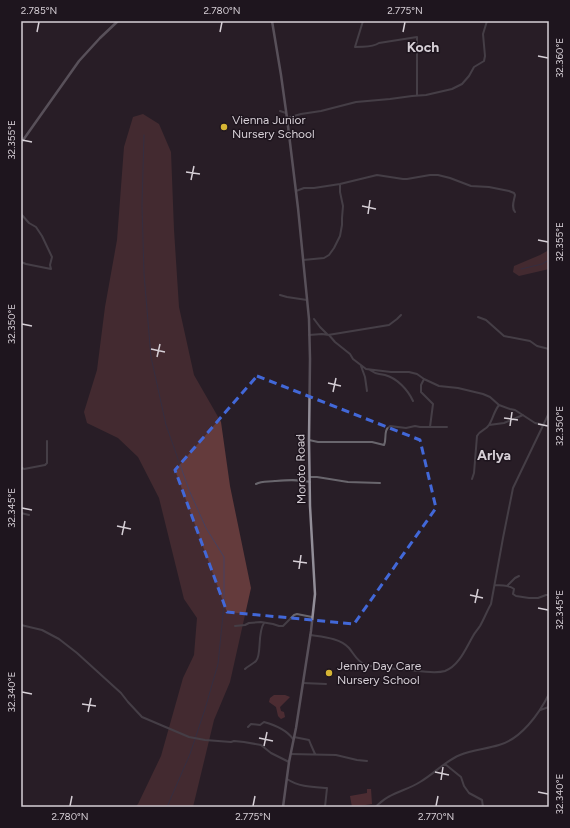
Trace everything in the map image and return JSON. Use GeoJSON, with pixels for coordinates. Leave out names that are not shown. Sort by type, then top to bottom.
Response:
{"type":"FeatureCollection","features":[{"type":"Feature","properties":{"kind":"main road"},"geometry":{"type":"LineString","coordinates":[[21,143],[79,61],[118,21]]}},
{"type":"Feature","properties":{"kind":"main road","name":"Moroto Road"},"geometry":{"type":"LineString","coordinates":[[272,21],[282,81],[296,191],[309,335],[311,527],[315,594],[283,807]]}},
{"type":"Feature","properties":{"kind":"street"},"geometry":{"type":"LineString","coordinates":[[363,21],[355,47],[374,46],[379,43],[417,37],[417,95]]}},
{"type":"Feature","properties":{"kind":"street"},"geometry":{"type":"LineString","coordinates":[[287,118],[356,102],[428,94],[452,89],[461,85],[474,68],[484,62],[485,56],[483,34],[487,21]]}},
{"type":"Feature","properties":{"kind":"street"},"geometry":{"type":"LineString","coordinates":[[280,111],[286,112]]}},
{"type":"Feature","properties":{"kind":"street"},"geometry":{"type":"LineString","coordinates":[[296,191],[304,188],[340,184],[377,175],[402,180],[438,175],[471,186],[496,188],[513,192],[515,195],[512,207],[515,212]]}},
{"type":"Feature","properties":{"kind":"street"},"geometry":{"type":"LineString","coordinates":[[303,260],[324,258],[334,248],[340,236],[343,206],[340,184]]}},
{"type":"Feature","properties":{"kind":"street"},"geometry":{"type":"LineString","coordinates":[[21,214],[29,223],[36,227],[52,257],[50,265],[51,269],[21,262]]}},
{"type":"Feature","properties":{"kind":"street"},"geometry":{"type":"LineString","coordinates":[[280,295],[306,300]]}},
{"type":"Feature","properties":{"kind":"street"},"geometry":{"type":"LineString","coordinates":[[309,335],[328,335],[389,325],[401,315]]}},
{"type":"Feature","properties":{"kind":"street"},"geometry":{"type":"LineString","coordinates":[[478,317],[486,320],[504,336],[526,340],[537,346],[549,349]]}},
{"type":"Feature","properties":{"kind":"street"},"geometry":{"type":"LineString","coordinates":[[314,319],[320,327],[360,365],[376,374],[394,378],[409,393],[413,401]]}},
{"type":"Feature","properties":{"kind":"street"},"geometry":{"type":"LineString","coordinates":[[360,365],[368,391]]}},
{"type":"Feature","properties":{"kind":"street"},"geometry":{"type":"LineString","coordinates":[[368,370],[409,372],[417,374],[439,386],[458,388],[483,394],[490,397],[499,405],[515,410],[535,422],[549,426]]}},
{"type":"Feature","properties":{"kind":"street"},"geometry":{"type":"LineString","coordinates":[[424,379],[421,385],[421,392],[433,404],[430,427]]}},
{"type":"Feature","properties":{"kind":"street"},"geometry":{"type":"LineString","coordinates":[[489,425],[494,412],[499,405]]}},
{"type":"Feature","properties":{"kind":"street"},"geometry":{"type":"LineString","coordinates":[[310,635],[344,643],[359,660],[366,664],[386,668],[441,672],[446,671],[456,664],[479,628],[491,604],[513,488],[536,437],[549,413]]}},
{"type":"Feature","properties":{"kind":"street"},"geometry":{"type":"LineString","coordinates":[[472,479],[474,473],[476,436],[480,431],[489,425],[504,423],[523,415]]}},
{"type":"Feature","properties":{"kind":"street"},"geometry":{"type":"LineString","coordinates":[[309,440],[318,442],[372,442],[384,445],[386,430],[388,427],[406,428],[415,426],[447,428]]}},
{"type":"Feature","properties":{"kind":"street"},"geometry":{"type":"LineString","coordinates":[[21,466],[24,469],[45,465],[47,463],[47,441]]}},
{"type":"Feature","properties":{"kind":"street"},"geometry":{"type":"LineString","coordinates":[[310,477],[348,482],[380,483]]}},
{"type":"Feature","properties":{"kind":"street"},"geometry":{"type":"LineString","coordinates":[[256,484],[266,481],[284,480],[310,482]]}},
{"type":"Feature","properties":{"kind":"street"},"geometry":{"type":"LineString","coordinates":[[21,513],[29,515]]}},
{"type":"Feature","properties":{"kind":"street"},"geometry":{"type":"LineString","coordinates":[[507,586],[519,576]]}},
{"type":"Feature","properties":{"kind":"street"},"geometry":{"type":"LineString","coordinates":[[495,585],[513,588],[513,594],[516,596],[529,598],[549,595]]}},
{"type":"Feature","properties":{"kind":"street"},"geometry":{"type":"LineString","coordinates":[[235,626],[249,623],[264,623],[283,626],[297,614],[312,617]]}},
{"type":"Feature","properties":{"kind":"street"},"geometry":{"type":"LineString","coordinates":[[245,668],[256,662],[258,659],[259,637],[264,623]]}},
{"type":"Feature","properties":{"kind":"street"},"geometry":{"type":"LineString","coordinates":[[21,625],[42,630],[59,639],[77,653],[121,693],[142,717],[191,737],[205,740],[234,741],[261,745],[271,753],[289,762]]}},
{"type":"Feature","properties":{"kind":"street"},"geometry":{"type":"LineString","coordinates":[[302,683],[326,684]]}},
{"type":"Feature","properties":{"kind":"street"},"geometry":{"type":"LineString","coordinates":[[375,807],[389,797],[420,782],[454,758],[465,753],[512,740],[520,733],[539,710],[549,694]]}},
{"type":"Feature","properties":{"kind":"street"},"geometry":{"type":"LineString","coordinates":[[539,710],[549,707]]}},
{"type":"Feature","properties":{"kind":"street"},"geometry":{"type":"LineString","coordinates":[[248,728],[252,724],[260,724],[264,722],[271,724],[285,730],[294,738],[309,740],[315,754]]}},
{"type":"Feature","properties":{"kind":"street"},"geometry":{"type":"LineString","coordinates":[[291,754],[336,754],[357,760],[367,761]]}},
{"type":"Feature","properties":{"kind":"street"},"geometry":{"type":"LineString","coordinates":[[445,764],[461,777],[464,786],[469,792],[482,800],[484,807]]}},
{"type":"Feature","properties":{"kind":"street"},"geometry":{"type":"LineString","coordinates":[[287,779],[293,783],[306,786],[326,788],[324,807]]}},
{"type":"Feature","properties":{"kind":"highlighted area"},"geometry":{"type":"Polygon","coordinates":[[[257,376],[420,440],[436,508],[354,624],[227,612],[175,470],[257,376]]]}},
{"type":"Feature","properties":{"kind":"shaded area"},"geometry":{"type":"Polygon","coordinates":[[[143,114],[159,124],[171,152],[179,307],[194,375],[221,422],[230,486],[251,588],[230,682],[214,720],[193,807],[135,807],[138,804],[161,756],[183,678],[194,655],[197,618],[184,599],[159,498],[138,457],[118,438],[87,423],[84,412],[97,370],[105,307],[117,240],[124,147],[133,117],[143,114]]]}},
{"type":"Feature","properties":{"kind":"shaded area"},"geometry":{"type":"Polygon","coordinates":[[[549,250],[549,269],[519,276],[513,272],[514,266],[549,250]]]}},
{"type":"Feature","properties":{"kind":"shaded area"},"geometry":{"type":"Polygon","coordinates":[[[274,695],[285,695],[290,697],[280,707],[281,711],[284,712],[285,717],[281,719],[278,716],[276,707],[269,702],[270,698],[274,695]]]}},
{"type":"Feature","properties":{"kind":"shaded area"},"geometry":{"type":"Polygon","coordinates":[[[367,789],[371,789],[372,804],[352,807],[350,796],[367,793],[367,789]]]}},
{"type":"Feature","properties":{"kind":"waterway"},"geometry":{"type":"LineString","coordinates":[[144,135],[142,205],[144,274],[151,357],[166,425],[189,490],[206,528],[224,557],[224,605],[218,664],[190,754],[167,807]]}},
{"type":"Feature","properties":{"kind":"waterway"},"geometry":{"type":"LineString","coordinates":[[521,269],[542,264],[549,260]]}},
{"type":"Feature","properties":{"kind":"place","name":"Vienna Junior Nursery School"},"geometry":{"type":"Point","coordinates":[224,127]}},
{"type":"Feature","properties":{"kind":"place","name":"Jenny Day Care Nursery School"},"geometry":{"type":"Point","coordinates":[329,673]}},
{"type":"Feature","properties":{"kind":"district","name":"Koch"},"geometry":{"type":"Point","coordinates":[423,47]}},
{"type":"Feature","properties":{"kind":"district","name":"Arlya"},"geometry":{"type":"Point","coordinates":[494,455]}}]}
